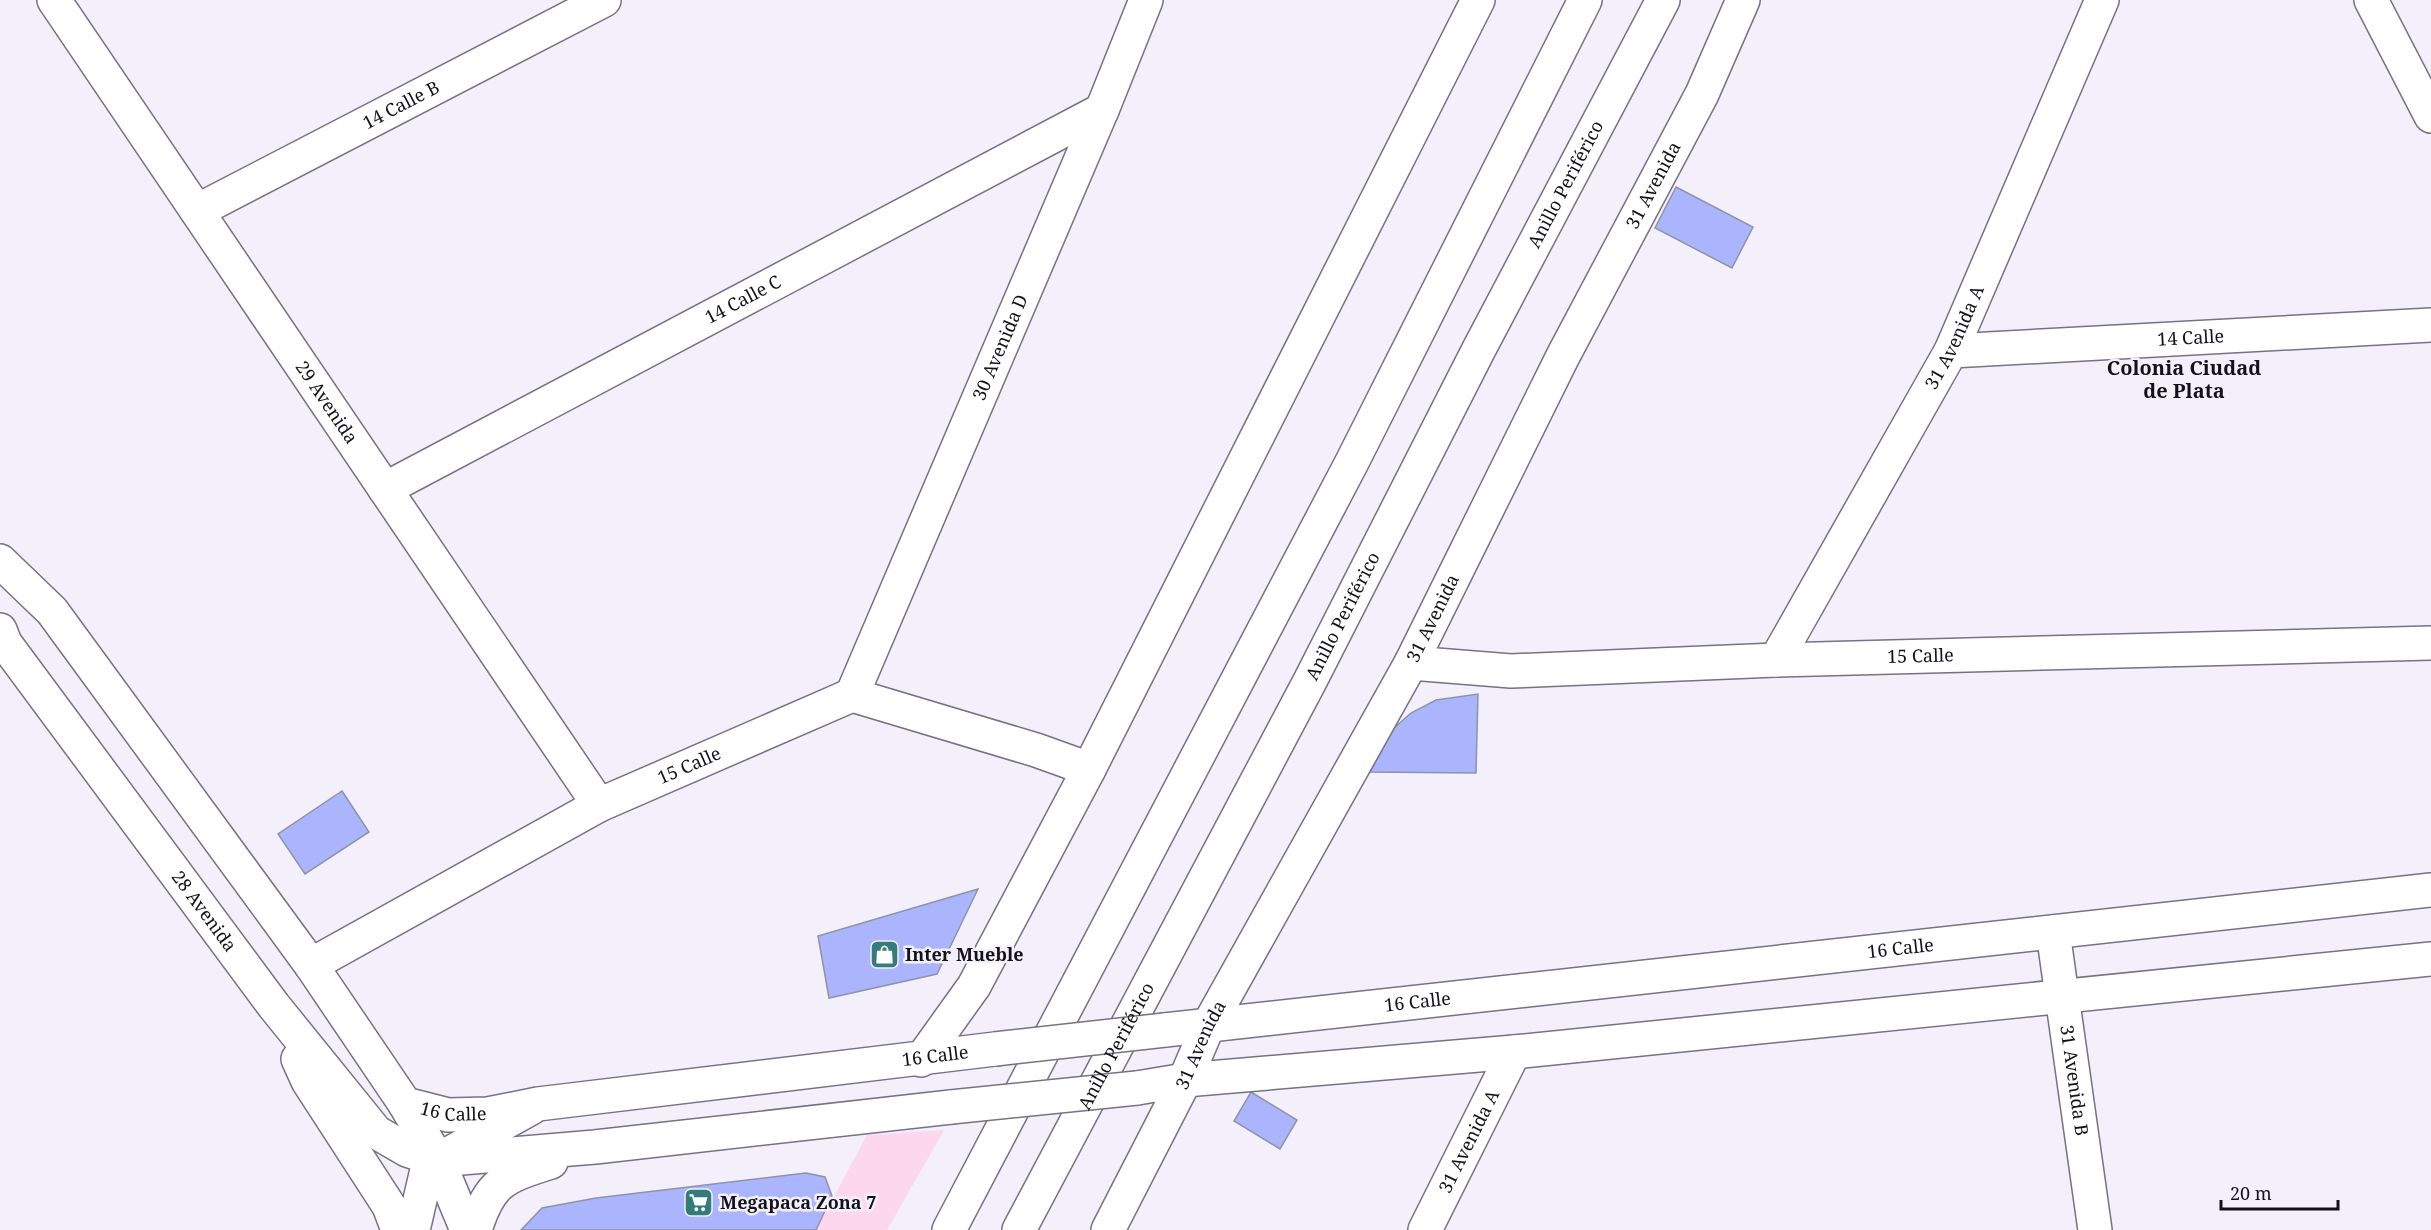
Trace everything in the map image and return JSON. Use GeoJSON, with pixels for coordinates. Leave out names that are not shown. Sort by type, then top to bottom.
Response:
{"type":"FeatureCollection","features":[{"type":"Feature","properties":{"kind":"main road","name":"29 Avenida"},"geometry":{"type":"LineString","coordinates":[[54,0],[599,805]]}},
{"type":"Feature","properties":{"kind":"main road","name":"14 Calle B"},"geometry":{"type":"LineString","coordinates":[[197,211],[604,0]]}},
{"type":"Feature","properties":{"kind":"main road","name":"30 Avenida D"},"geometry":{"type":"LineString","coordinates":[[852,695],[1102,110],[1146,0]]}},
{"type":"Feature","properties":{"kind":"main road"},"geometry":{"type":"LineString","coordinates":[[921,1060],[975,986],[1089,769],[1478,0]]}},
{"type":"Feature","properties":{"kind":"main road"},"geometry":{"type":"LineString","coordinates":[[949,1230],[1352,462],[1586,0]]}},
{"type":"Feature","properties":{"kind":"main road","name":"Anillo Periférico"},"geometry":{"type":"LineString","coordinates":[[1019,1230],[1305,691],[1478,351],[1663,0]]}},
{"type":"Feature","properties":{"kind":"main road","name":"31 Avenida"},"geometry":{"type":"LineString","coordinates":[[1108,1230],[1185,1080],[1208,1026],[1411,663],[1563,356],[1702,94],[1743,0]]}},
{"type":"Feature","properties":{"kind":"main road","name":"31 Avenida A"},"geometry":{"type":"LineString","coordinates":[[1776,660],[1951,351],[2102,0]]}},
{"type":"Feature","properties":{"kind":"main road"},"geometry":{"type":"LineString","coordinates":[[2371,0],[2431,116]]}},
{"type":"Feature","properties":{"kind":"main road","name":"14 Calle C"},"geometry":{"type":"LineString","coordinates":[[385,489],[1102,110]]}},
{"type":"Feature","properties":{"kind":"main road","name":"14 Calle"},"geometry":{"type":"LineString","coordinates":[[1951,351],[2431,325]]}},
{"type":"Feature","properties":{"kind":"main road"},"geometry":{"type":"LineString","coordinates":[[0,561],[52,611],[311,965],[405,1104],[438,1160],[467,1230]]}},
{"type":"Feature","properties":{"kind":"main road","name":"28 Avenida"},"geometry":{"type":"LineString","coordinates":[[0,630],[5,644],[274,1006],[376,1132],[407,1150],[438,1160]]}},
{"type":"Feature","properties":{"kind":"main road","name":"15 Calle"},"geometry":{"type":"LineString","coordinates":[[1411,663],[1511,671],[1776,660],[2431,643]]}},
{"type":"Feature","properties":{"kind":"main road"},"geometry":{"type":"LineString","coordinates":[[852,695],[1036,750],[1089,769]]}},
{"type":"Feature","properties":{"kind":"main road","name":"15 Calle"},"geometry":{"type":"LineString","coordinates":[[311,965],[599,805],[852,695]]}},
{"type":"Feature","properties":{"kind":"main road","name":"16 Calle"},"geometry":{"type":"LineString","coordinates":[[405,1104],[448,1115],[488,1114],[537,1104],[921,1060],[995,1049],[2431,890]]}},
{"type":"Feature","properties":{"kind":"main road","name":"31 Avenida B"},"geometry":{"type":"LineString","coordinates":[[2053,932],[2060,997],[2095,1230]]}},
{"type":"Feature","properties":{"kind":"main road"},"geometry":{"type":"LineString","coordinates":[[438,1160],[595,1147],[1137,1088],[1185,1080],[1514,1052],[2431,959]]}},
{"type":"Feature","properties":{"kind":"main road"},"geometry":{"type":"LineString","coordinates":[[274,1006],[308,1081],[389,1206],[398,1230]]}},
{"type":"Feature","properties":{"kind":"main road","name":"31 Avenida A"},"geometry":{"type":"LineString","coordinates":[[1425,1230],[1514,1052]]}},
{"type":"Feature","properties":{"kind":"main road"},"geometry":{"type":"LineString","coordinates":[[413,1230],[426,1174],[438,1160],[537,1104]]}},
{"type":"Feature","properties":{"kind":"main road"},"geometry":{"type":"LineString","coordinates":[[476,1230],[483,1204],[496,1185],[516,1173],[595,1147]]}},
{"type":"Feature","properties":{"kind":"shaded area"},"geometry":{"type":"Polygon","coordinates":[[[944,1130],[887,1230],[816,1230],[867,1135],[944,1130]]]}},
{"type":"Feature","properties":{"kind":"building"},"geometry":{"type":"Polygon","coordinates":[[[1676,187],[1753,227],[1732,268],[1655,228],[1676,187]]]}},
{"type":"Feature","properties":{"kind":"building"},"geometry":{"type":"Polygon","coordinates":[[[1478,694],[1476,773],[1369,772],[1393,729],[1411,713],[1436,700],[1478,694]]]}},
{"type":"Feature","properties":{"kind":"building"},"geometry":{"type":"Polygon","coordinates":[[[342,791],[369,832],[305,874],[278,834],[342,791]]]}},
{"type":"Feature","properties":{"kind":"building","name":"Inter Mueble"},"geometry":{"type":"Polygon","coordinates":[[[978,889],[937,974],[829,998],[818,936],[978,889]]]}},
{"type":"Feature","properties":{"kind":"building"},"geometry":{"type":"Polygon","coordinates":[[[1251,1092],[1297,1120],[1280,1149],[1234,1121],[1251,1092]]]}},
{"type":"Feature","properties":{"kind":"building","name":"Megapaca Zona 7"},"geometry":{"type":"Polygon","coordinates":[[[806,1173],[825,1177],[832,1196],[816,1230],[521,1230],[542,1208],[596,1198],[806,1173]]]}},
{"type":"Feature","properties":{"kind":"place","name":"Inter Mueble"},"geometry":{"type":"Point","coordinates":[884,955]}},
{"type":"Feature","properties":{"kind":"place","name":"Megapaca Zona 7"},"geometry":{"type":"Point","coordinates":[699,1203]}},
{"type":"Feature","properties":{"kind":"district","name":"Colonia Ciudad de Plata"},"geometry":{"type":"Point","coordinates":[2184,380]}}]}
